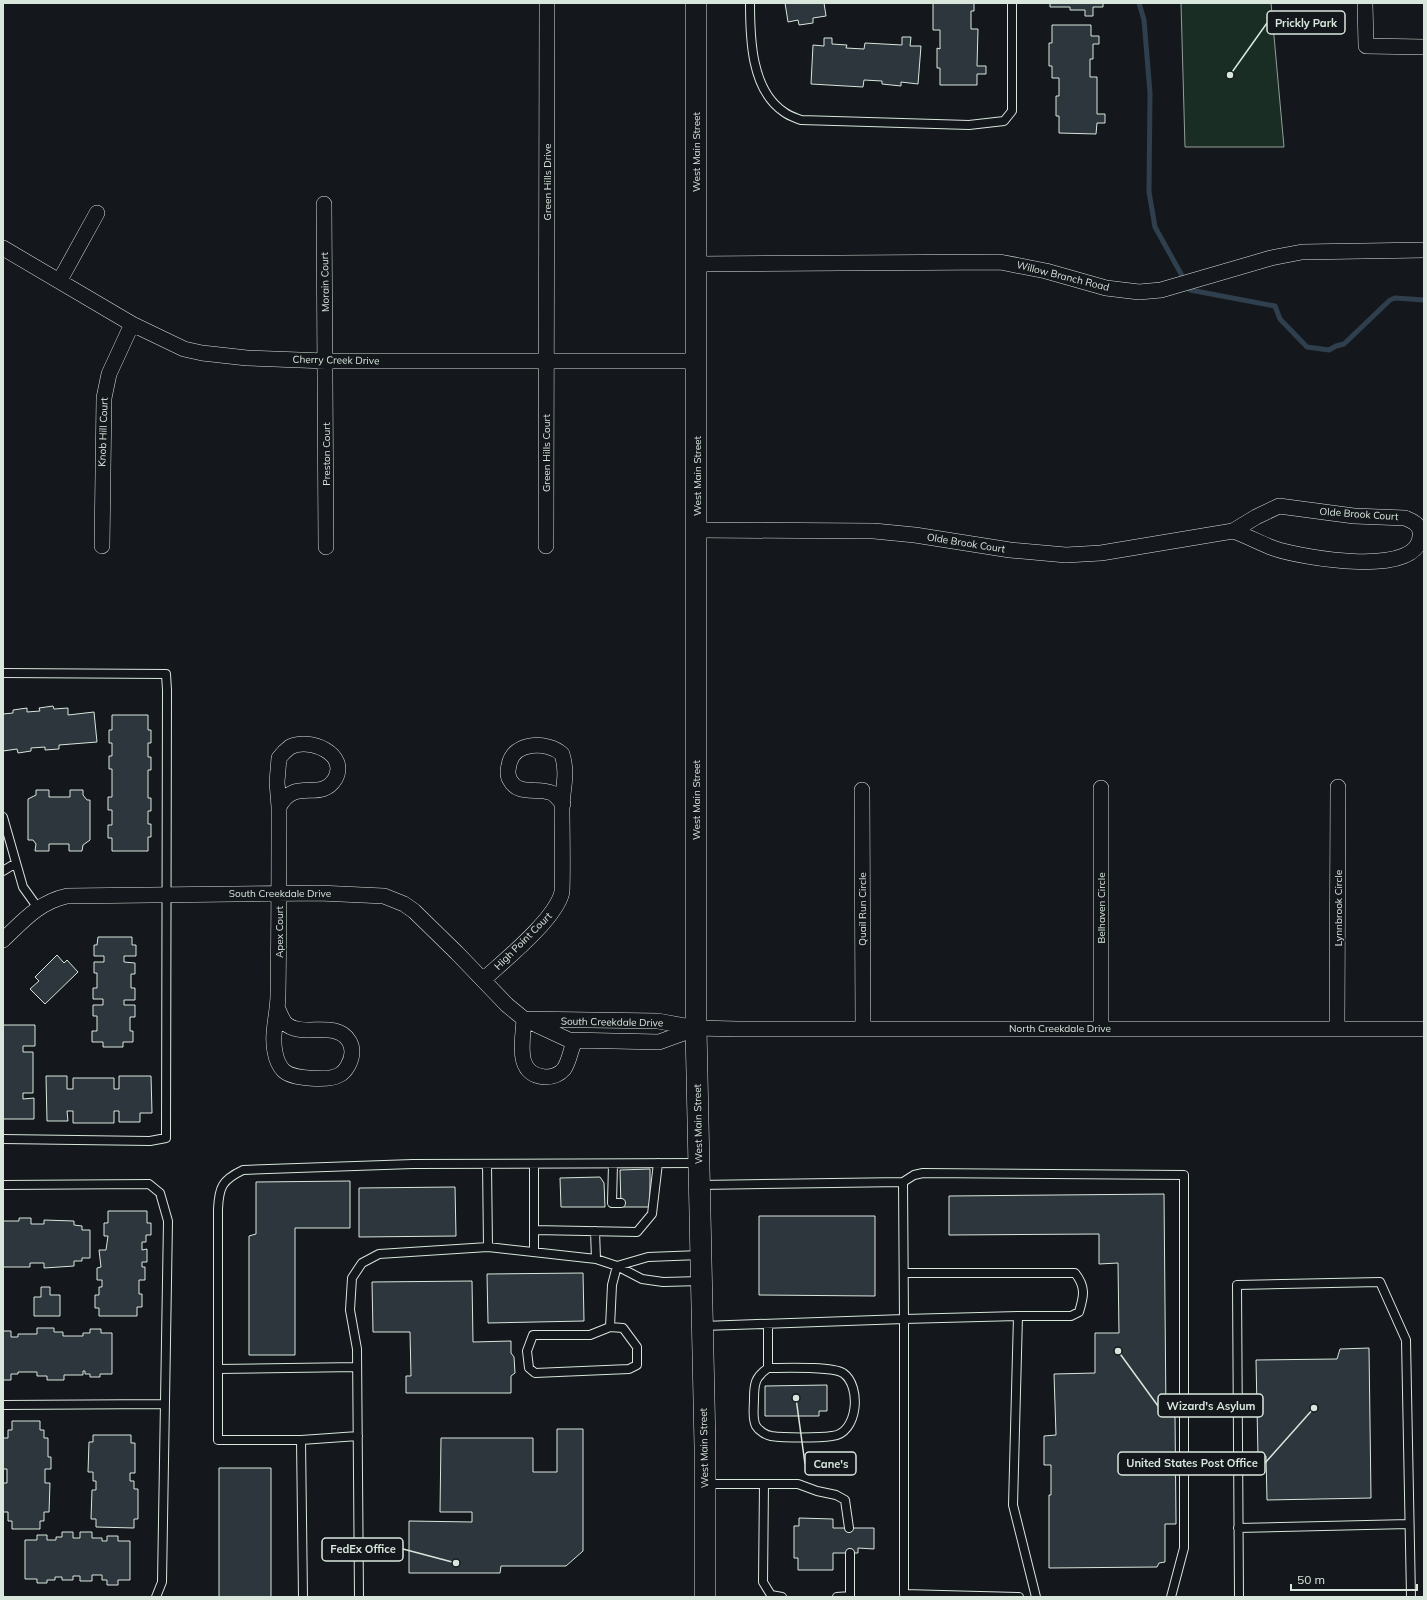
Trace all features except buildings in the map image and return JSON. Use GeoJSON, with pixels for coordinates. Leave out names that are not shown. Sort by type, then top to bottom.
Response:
{"type":"FeatureCollection","features":[{"type":"Feature","properties":{"kind":"main road","name":"West Main Street"},"geometry":{"type":"LineString","coordinates":[[696,3],[696,1028],[705,1484],[705,1597]]}},
{"type":"Feature","properties":{"kind":"street","name":"Green Hills Drive"},"geometry":{"type":"LineString","coordinates":[[546,360],[547,3]]}},
{"type":"Feature","properties":{"kind":"street"},"geometry":{"type":"LineString","coordinates":[[1365,3],[1366,46],[1424,46]]}},
{"type":"Feature","properties":{"kind":"street","name":"Morain Court"},"geometry":{"type":"LineString","coordinates":[[324,204],[326,361]]}},
{"type":"Feature","properties":{"kind":"street"},"geometry":{"type":"LineString","coordinates":[[60,280],[97,213]]}},
{"type":"Feature","properties":{"kind":"street","name":"Cherry Creek Drive"},"geometry":{"type":"LineString","coordinates":[[3,248],[60,280],[132,324],[184,349],[202,353],[247,358],[326,361],[697,361]]}},
{"type":"Feature","properties":{"kind":"street","name":"Willow Branch Road"},"geometry":{"type":"LineString","coordinates":[[696,264],[1000,262],[1046,271],[1125,292],[1160,290],[1271,258],[1302,252],[1424,250]]}},
{"type":"Feature","properties":{"kind":"street","name":"Knob Hill Court"},"geometry":{"type":"LineString","coordinates":[[102,546],[104,398],[109,374],[132,324]]}},
{"type":"Feature","properties":{"kind":"street","name":"Green Hills Court"},"geometry":{"type":"LineString","coordinates":[[546,360],[546,546]]}},
{"type":"Feature","properties":{"kind":"street","name":"Preston Court"},"geometry":{"type":"LineString","coordinates":[[326,361],[326,547]]}},
{"type":"Feature","properties":{"kind":"street","name":"Olde Brook Court"},"geometry":{"type":"LineString","coordinates":[[697,530],[874,532],[915,535],[1010,550],[1066,555],[1101,553],[1234,531],[1256,517],[1279,506],[1354,516],[1405,518],[1418,526],[1420,535],[1419,544],[1416,550],[1408,556],[1386,561],[1349,561],[1321,558],[1274,548],[1234,531]]}},
{"type":"Feature","properties":{"kind":"street","name":"Apex Court"},"geometry":{"type":"LineString","coordinates":[[278,1009],[285,1023],[292,1028],[330,1030],[346,1036],[352,1051],[351,1058],[345,1070],[339,1076],[325,1078],[294,1076],[284,1071],[278,1062],[274,1050],[278,1009],[279,807],[277,782],[279,758],[291,747],[299,745],[312,744],[328,751],[336,764],[337,772],[332,783],[326,788],[318,790],[297,791],[288,794],[279,807]]}},
{"type":"Feature","properties":{"kind":"street","name":"High Point Court"},"geometry":{"type":"LineString","coordinates":[[483,980],[542,924],[560,901],[562,878],[562,804],[566,779],[566,766],[562,754],[549,747],[524,747],[512,755],[508,769],[509,778],[512,784],[520,789],[550,792],[556,796],[562,804]]}},
{"type":"Feature","properties":{"kind":"street","name":"Lynnbrook Circle"},"geometry":{"type":"LineString","coordinates":[[1337,1028],[1338,787]]}},
{"type":"Feature","properties":{"kind":"street","name":"Belhaven Circle"},"geometry":{"type":"LineString","coordinates":[[1101,788],[1101,1028]]}},
{"type":"Feature","properties":{"kind":"street","name":"Quail Run Circle"},"geometry":{"type":"LineString","coordinates":[[862,790],[862,1028]]}},
{"type":"Feature","properties":{"kind":"street","name":"South Creekdale Drive"},"geometry":{"type":"LineString","coordinates":[[3,940],[31,912],[55,898],[67,896],[279,893],[372,894],[384,896],[399,902],[414,911],[508,1005],[524,1019],[569,1040],[659,1042],[696,1028]]}},
{"type":"Feature","properties":{"kind":"street","name":"South Creekdale Drive"},"geometry":{"type":"LineString","coordinates":[[524,1019],[658,1021],[696,1028]]}},
{"type":"Feature","properties":{"kind":"street","name":"South Creekdale Drive"},"geometry":{"type":"LineString","coordinates":[[524,1019],[522,1060],[527,1069],[534,1074],[550,1077],[558,1074],[569,1060],[570,1049],[575,1041]]}},
{"type":"Feature","properties":{"kind":"street","name":"North Creekdale Drive"},"geometry":{"type":"LineString","coordinates":[[696,1028],[1424,1029]]}},
{"type":"Feature","properties":{"kind":"lane"},"geometry":{"type":"LineString","coordinates":[[750,3],[750,38],[756,70],[768,94],[784,112],[801,120],[969,125],[1004,121],[1012,111],[1012,3]]}},
{"type":"Feature","properties":{"kind":"lane"},"geometry":{"type":"LineString","coordinates":[[3,673],[166,674],[166,1138],[150,1141],[3,1139]]}},
{"type":"Feature","properties":{"kind":"lane"},"geometry":{"type":"LineString","coordinates":[[3,817],[23,887],[38,908]]}},
{"type":"Feature","properties":{"kind":"lane"},"geometry":{"type":"LineString","coordinates":[[3,871],[16,863]]}},
{"type":"Feature","properties":{"kind":"lane"},"geometry":{"type":"LineString","coordinates":[[358,1436],[301,1440],[218,1440],[218,1193],[224,1181],[243,1170],[413,1164],[699,1164]]}},
{"type":"Feature","properties":{"kind":"lane"},"geometry":{"type":"LineString","coordinates":[[486,1164],[488,1247]]}},
{"type":"Feature","properties":{"kind":"lane"},"geometry":{"type":"LineString","coordinates":[[534,1164],[534,1252]]}},
{"type":"Feature","properties":{"kind":"lane"},"geometry":{"type":"LineString","coordinates":[[612,1164],[616,1185],[612,1203],[621,1203]]}},
{"type":"Feature","properties":{"kind":"lane"},"geometry":{"type":"LineString","coordinates":[[534,1230],[637,1232],[652,1214],[653,1184],[658,1164]]}},
{"type":"Feature","properties":{"kind":"lane"},"geometry":{"type":"LineString","coordinates":[[699,1185],[903,1182],[914,1175],[923,1173],[1184,1175],[1184,1548],[1171,1597]]}},
{"type":"Feature","properties":{"kind":"lane"},"geometry":{"type":"LineString","coordinates":[[903,1182],[904,1594],[1019,1597]]}},
{"type":"Feature","properties":{"kind":"lane"},"geometry":{"type":"LineString","coordinates":[[3,1185],[149,1184],[160,1193],[168,1221],[162,1582],[156,1597]]}},
{"type":"Feature","properties":{"kind":"lane"},"geometry":{"type":"LineString","coordinates":[[595,1231],[596,1259]]}},
{"type":"Feature","properties":{"kind":"lane"},"geometry":{"type":"LineString","coordinates":[[359,1597],[357,1349],[350,1310],[352,1278],[362,1263],[379,1254],[488,1247],[596,1259],[617,1266],[642,1279],[663,1282],[701,1281]]}},
{"type":"Feature","properties":{"kind":"lane"},"geometry":{"type":"LineString","coordinates":[[617,1266],[648,1256],[700,1255]]}},
{"type":"Feature","properties":{"kind":"lane"},"geometry":{"type":"LineString","coordinates":[[610,1327],[612,1284],[617,1266]]}},
{"type":"Feature","properties":{"kind":"lane"},"geometry":{"type":"LineString","coordinates":[[702,1326],[904,1319],[1071,1316],[1079,1312],[1084,1298],[1083,1283],[1075,1273],[904,1273]]}},
{"type":"Feature","properties":{"kind":"lane"},"geometry":{"type":"LineString","coordinates":[[1239,1597],[1237,1284],[1380,1282],[1406,1340],[1411,1597]]}},
{"type":"Feature","properties":{"kind":"lane"},"geometry":{"type":"LineString","coordinates":[[1018,1316],[1013,1505],[1023,1550],[1036,1597]]}},
{"type":"Feature","properties":{"kind":"lane"},"geometry":{"type":"LineString","coordinates":[[768,1324],[768,1368]]}},
{"type":"Feature","properties":{"kind":"lane"},"geometry":{"type":"LineString","coordinates":[[610,1327],[623,1328],[637,1347],[637,1365],[629,1369],[535,1373],[529,1368],[527,1351],[533,1335],[590,1335],[610,1327]]}},
{"type":"Feature","properties":{"kind":"lane"},"geometry":{"type":"LineString","coordinates":[[218,1369],[357,1367]]}},
{"type":"Feature","properties":{"kind":"lane"},"geometry":{"type":"LineString","coordinates":[[768,1368],[830,1369],[844,1374],[849,1381],[855,1398],[855,1409],[849,1425],[845,1430],[834,1436],[771,1436],[760,1431],[754,1420],[754,1387],[757,1377],[768,1368]]}},
{"type":"Feature","properties":{"kind":"lane"},"geometry":{"type":"LineString","coordinates":[[3,1405],[165,1404]]}},
{"type":"Feature","properties":{"kind":"lane"},"geometry":{"type":"LineString","coordinates":[[301,1440],[303,1597]]}},
{"type":"Feature","properties":{"kind":"lane"},"geometry":{"type":"LineString","coordinates":[[705,1484],[798,1484],[817,1491],[836,1495],[846,1500],[849,1528]]}},
{"type":"Feature","properties":{"kind":"lane"},"geometry":{"type":"LineString","coordinates":[[764,1484],[763,1582],[771,1595],[782,1597]]}},
{"type":"Feature","properties":{"kind":"lane"},"geometry":{"type":"LineString","coordinates":[[1238,1528],[1409,1524]]}},
{"type":"Feature","properties":{"kind":"lane"},"geometry":{"type":"LineString","coordinates":[[837,1597],[850,1597],[850,1553]]}},
{"type":"Feature","properties":{"kind":"green space"},"geometry":{"type":"Polygon","coordinates":[[[1181,3],[1271,3],[1284,147],[1185,147],[1181,3]]]}},
{"type":"Feature","properties":{"kind":"waterway"},"geometry":{"type":"LineString","coordinates":[[1139,3],[1144,20],[1150,93],[1149,192],[1155,227],[1190,290],[1275,306],[1280,319],[1307,347],[1329,350],[1344,344],[1390,300],[1395,298],[1424,300]]}},
{"type":"Feature","properties":{"kind":"place","name":"Prickly Park"},"geometry":{"type":"Point","coordinates":[1230,75]}},
{"type":"Feature","properties":{"kind":"place","name":"Wizard's Asylum"},"geometry":{"type":"Point","coordinates":[1118,1351]}},
{"type":"Feature","properties":{"kind":"place","name":"Cane's"},"geometry":{"type":"Point","coordinates":[796,1398]}},
{"type":"Feature","properties":{"kind":"place","name":"United States Post Office"},"geometry":{"type":"Point","coordinates":[1314,1408]}},
{"type":"Feature","properties":{"kind":"place","name":"FedEx Office"},"geometry":{"type":"Point","coordinates":[456,1563]}}]}
